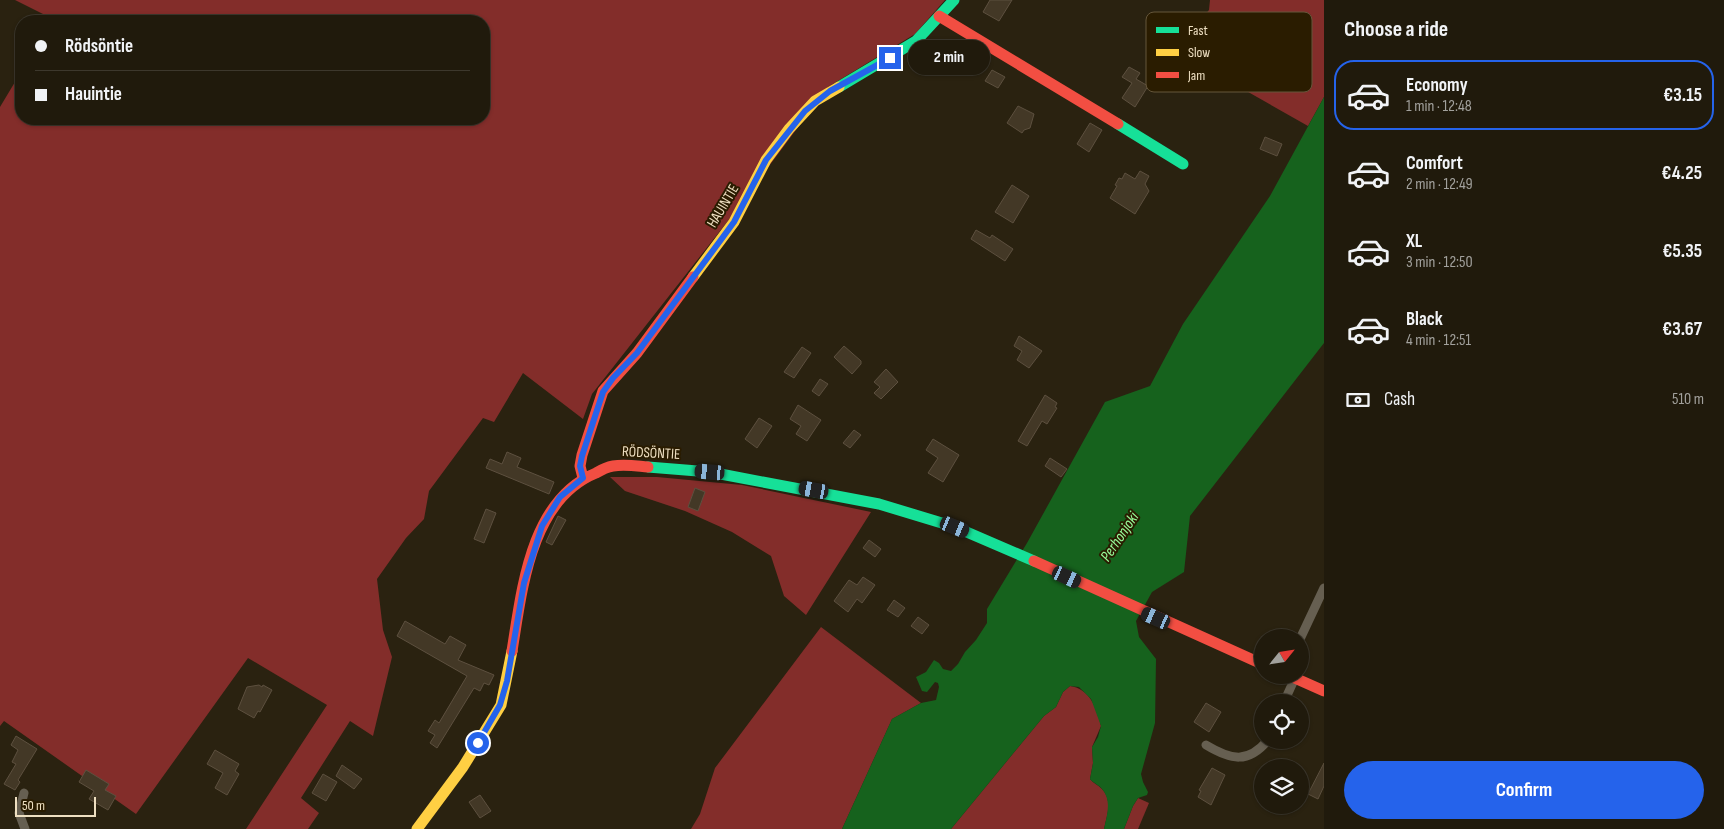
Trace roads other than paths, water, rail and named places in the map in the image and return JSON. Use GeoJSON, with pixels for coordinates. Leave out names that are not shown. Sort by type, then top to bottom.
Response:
{"type":"FeatureCollection","features":[{"type":"Feature","properties":{"kind":"street","name":"HAUINTIE"},"geometry":{"type":"LineString","coordinates":[[583,478],[580,466],[582,456],[603,392],[613,378],[637,353],[734,222],[766,160],[780,141],[815,102],[850,79],[916,42],[954,0]]}},
{"type":"Feature","properties":{"kind":"street"},"geometry":{"type":"LineString","coordinates":[[940,16],[1183,164]]}},
{"type":"Feature","properties":{"kind":"street","name":"RÖDSÖNTIE"},"geometry":{"type":"LineString","coordinates":[[417,829],[462,767],[491,723],[500,705],[508,675],[524,583],[542,526],[560,497],[583,478],[612,466],[628,465],[720,474],[879,504],[955,527],[1254,661]]}},
{"type":"Feature","properties":{"kind":"street"},"geometry":{"type":"LineString","coordinates":[[1305,629],[1324,588]]}},
{"type":"Feature","properties":{"kind":"street"},"geometry":{"type":"LineString","coordinates":[[1306,684],[1324,692]]}},
{"type":"Feature","properties":{"kind":"street"},"geometry":{"type":"LineString","coordinates":[[1206,745],[1221,754],[1236,759],[1259,749]]}},
{"type":"Feature","properties":{"kind":"street"},"geometry":{"type":"LineString","coordinates":[[24,792],[19,813],[25,829]]}},
{"type":"Feature","properties":{"kind":"water","name":"Perhonjoki"},"geometry":{"type":"Polygon","coordinates":[[[1324,97],[1324,343],[1190,516],[1184,572],[1152,592],[1136,621],[1139,637],[1156,659],[1155,723],[1141,774],[1148,792],[1147,795],[1138,798],[1124,829],[1104,829],[1108,808],[1107,798],[1102,789],[1090,779],[1093,763],[1092,747],[1098,737],[1101,726],[1091,699],[1079,687],[1070,686],[1063,692],[1056,707],[1044,716],[951,829],[842,829],[892,719],[921,703],[936,700],[938,683],[935,682],[927,692],[922,691],[916,677],[926,672],[934,660],[943,669],[951,671],[976,640],[987,623],[987,609],[1027,543],[1105,402],[1150,386],[1183,324],[1270,196],[1324,97]]]}}]}
